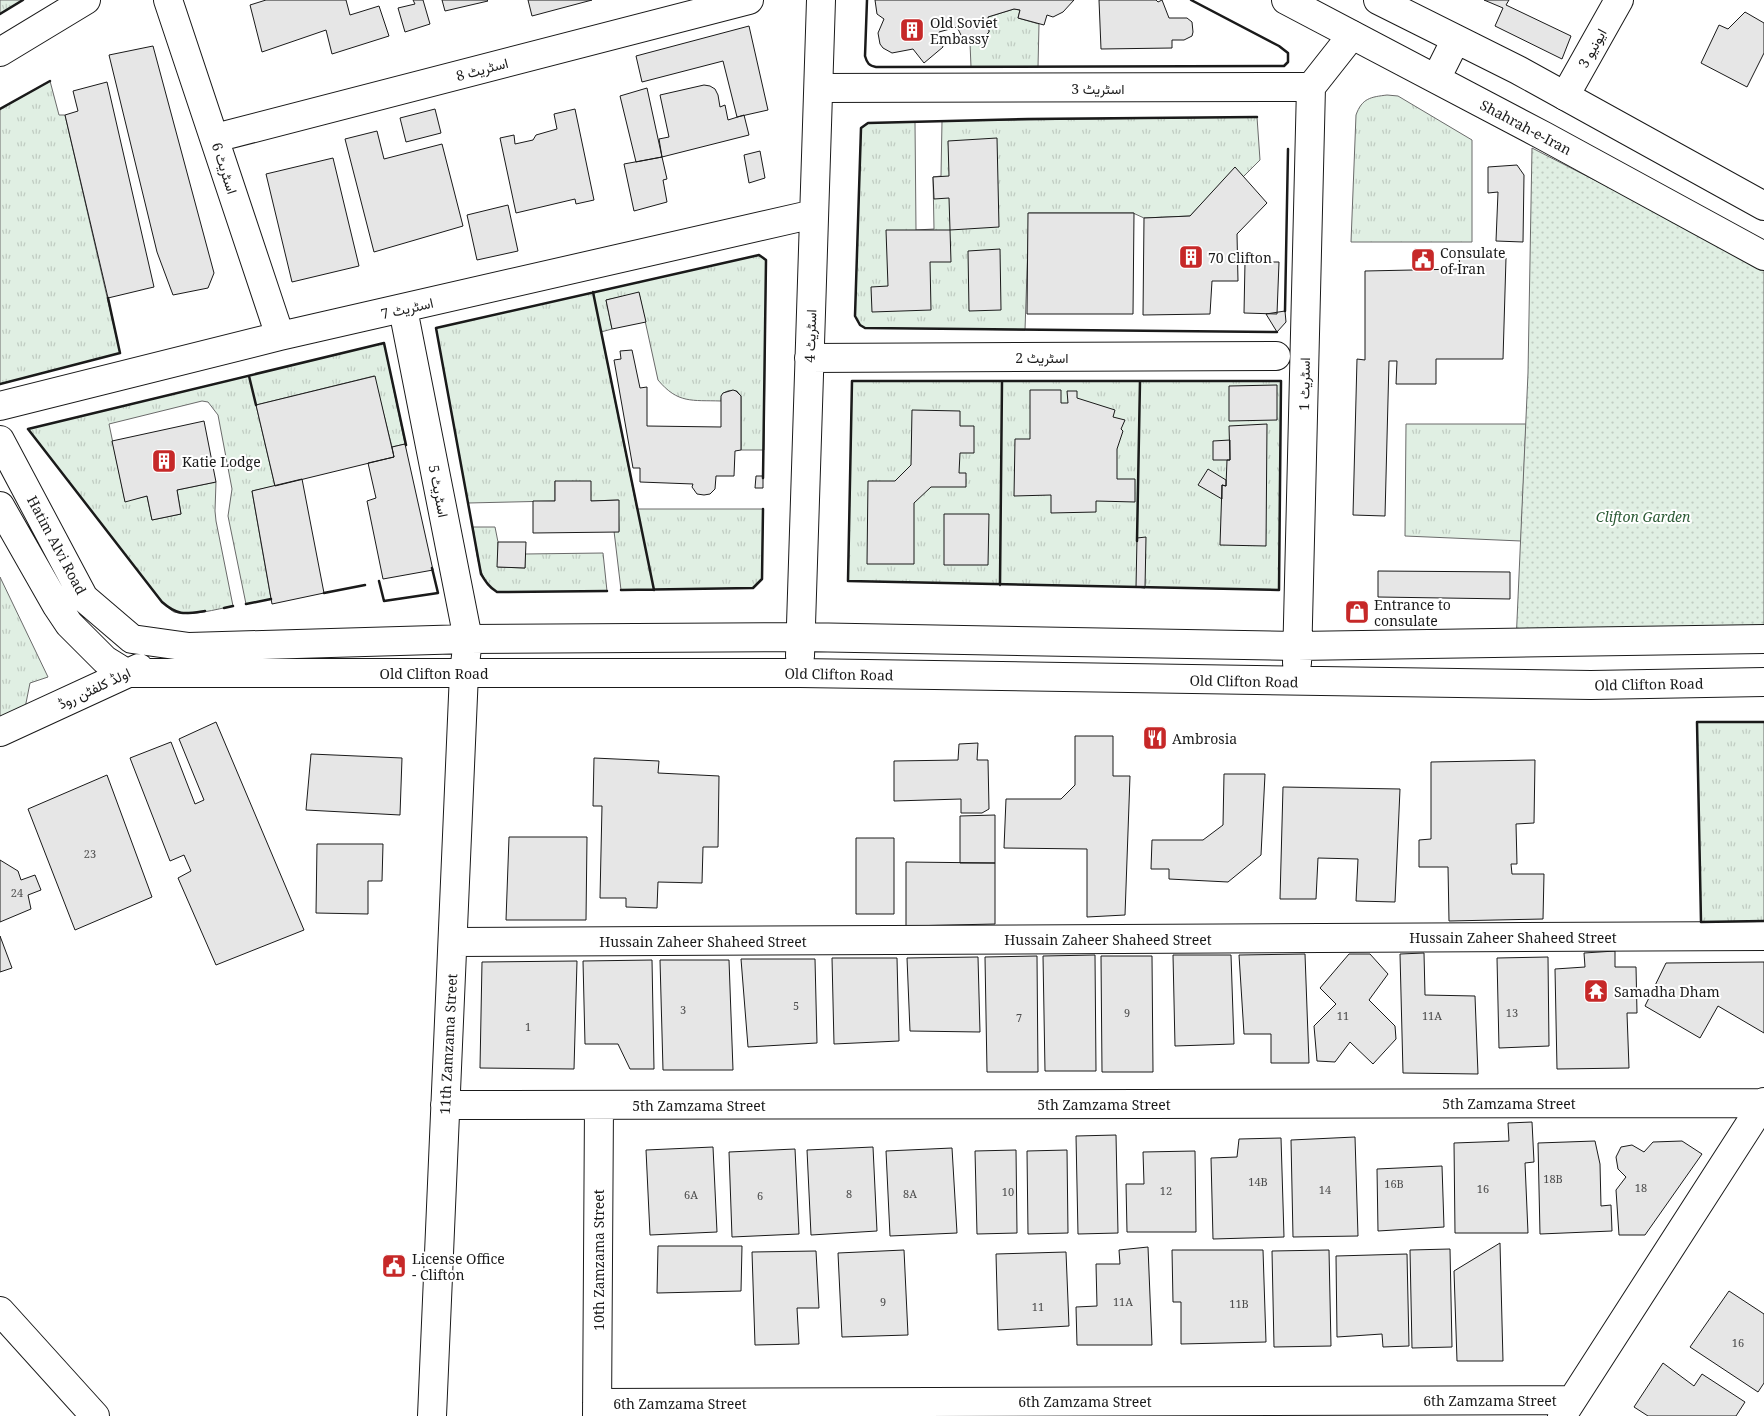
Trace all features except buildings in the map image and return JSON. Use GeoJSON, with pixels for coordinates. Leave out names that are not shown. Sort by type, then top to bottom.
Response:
{"type":"FeatureCollection","features":[{"type":"Feature","properties":{"kind":"street"},"geometry":{"type":"LineString","coordinates":[[0,52],[86,0]]}},
{"type":"Feature","properties":{"kind":"street","name":"اسٹریٹ 6"},"geometry":{"type":"LineString","coordinates":[[168,0],[280,336]]}},
{"type":"Feature","properties":{"kind":"street","name":"اسٹریٹ 8"},"geometry":{"type":"LineString","coordinates":[[215,138],[749,0]]}},
{"type":"Feature","properties":{"kind":"street","name":"اسٹریٹ 4"},"geometry":{"type":"LineString","coordinates":[[800,673],[821,0]]}},
{"type":"Feature","properties":{"kind":"street","name":"Shahrah-e-Iran"},"geometry":{"type":"LineString","coordinates":[[1286,0],[1764,256]]}},
{"type":"Feature","properties":{"kind":"street"},"geometry":{"type":"LineString","coordinates":[[1378,0],[1518,70],[1764,206]]}},
{"type":"Feature","properties":{"kind":"street","name":"ایونیو 3"},"geometry":{"type":"LineString","coordinates":[[1565,96],[1619,0]]}},
{"type":"Feature","properties":{"kind":"street"},"geometry":{"type":"LineString","coordinates":[[1311,87],[1352,35]]}},
{"type":"Feature","properties":{"kind":"street"},"geometry":{"type":"LineString","coordinates":[[1436,79],[1456,39]]}},
{"type":"Feature","properties":{"kind":"street","name":"اسٹریٹ 3"},"geometry":{"type":"LineString","coordinates":[[819,88],[1311,87]]}},
{"type":"Feature","properties":{"kind":"street","name":"اسٹریٹ 1"},"geometry":{"type":"LineString","coordinates":[[1297,682],[1311,87]]}},
{"type":"Feature","properties":{"kind":"street","name":"اسٹریٹ 7"},"geometry":{"type":"LineString","coordinates":[[0,406],[280,336],[814,214]]}},
{"type":"Feature","properties":{"kind":"street","name":"اسٹریٹ 5"},"geometry":{"type":"LineString","coordinates":[[403,309],[468,639],[464,673]]}},
{"type":"Feature","properties":{"kind":"street","name":"اسٹریٹ 2"},"geometry":{"type":"LineString","coordinates":[[809,358],[1276,356]]}},
{"type":"Feature","properties":{"kind":"street","name":"Hatim Alvi Road"},"geometry":{"type":"LineString","coordinates":[[0,440],[84,598],[132,639],[189,647]]}},
{"type":"Feature","properties":{"kind":"street"},"geometry":{"type":"LineString","coordinates":[[0,506],[69,624],[105,660],[126,673]]}},
{"type":"Feature","properties":{"kind":"street"},"geometry":{"type":"LineString","coordinates":[[189,647],[468,639],[801,637],[1297,646],[1764,639]]}},
{"type":"Feature","properties":{"kind":"street","name":"اولڈ کلفٹن روڈ"},"geometry":{"type":"LineString","coordinates":[[0,732],[126,673],[189,647]]}},
{"type":"Feature","properties":{"kind":"street","name":"Old Clifton Road"},"geometry":{"type":"LineString","coordinates":[[126,673],[800,673],[1591,685],[1764,682]]}},
{"type":"Feature","properties":{"kind":"street","name":"11th Zamzama Street"},"geometry":{"type":"LineString","coordinates":[[432,1416],[464,673]]}},
{"type":"Feature","properties":{"kind":"street","name":"Hussain Zaheer Shaheed Street"},"geometry":{"type":"LineString","coordinates":[[452,942],[1764,936]]}},
{"type":"Feature","properties":{"kind":"street"},"geometry":{"type":"LineString","coordinates":[[1567,1408],[1763,1102]]}},
{"type":"Feature","properties":{"kind":"street","name":"5th Zamzama Street"},"geometry":{"type":"LineString","coordinates":[[446,1105],[1763,1102]]}},
{"type":"Feature","properties":{"kind":"street","name":"10th Zamzama Street"},"geometry":{"type":"LineString","coordinates":[[597,1410],[599,1105]]}},
{"type":"Feature","properties":{"kind":"street"},"geometry":{"type":"LineString","coordinates":[[0,1311],[95,1416]]}},
{"type":"Feature","properties":{"kind":"street","name":"6th Zamzama Street"},"geometry":{"type":"LineString","coordinates":[[597,1410],[1567,1408]]}},
{"type":"Feature","properties":{"kind":"green space"},"geometry":{"type":"Polygon","coordinates":[[[0,0],[23,0],[0,14],[0,0]]]}},
{"type":"Feature","properties":{"kind":"green space"},"geometry":{"type":"Polygon","coordinates":[[[1014,9],[1020,10],[1018,18],[1039,24],[1038,67],[971,67],[970,43],[980,42],[989,32],[988,17],[1014,9]]]}},
{"type":"Feature","properties":{"kind":"green space"},"geometry":{"type":"Polygon","coordinates":[[[50,81],[59,115],[65,115],[120,353],[0,384],[0,109],[50,81]]]}},
{"type":"Feature","properties":{"kind":"green space"},"geometry":{"type":"Polygon","coordinates":[[[1387,95],[1398,96],[1472,140],[1472,242],[1351,242],[1356,115],[1361,105],[1368,99],[1387,95]]]}},
{"type":"Feature","properties":{"kind":"green space"},"geometry":{"type":"Polygon","coordinates":[[[1257,117],[1260,160],[1243,177],[1235,168],[1190,216],[1144,218],[1133,213],[1029,213],[1025,330],[865,328],[860,325],[855,316],[861,128],[868,123],[915,122],[916,230],[934,229],[933,177],[941,176],[942,121],[1257,117]]]}},
{"type":"Feature","properties":{"kind":"green space","name":"Clifton Garden"},"geometry":{"type":"Polygon","coordinates":[[[1532,148],[1764,267],[1764,639],[1516,643],[1528,373],[1532,148]]]}},
{"type":"Feature","properties":{"kind":"green space"},"geometry":{"type":"Polygon","coordinates":[[[759,255],[766,260],[764,450],[741,450],[741,396],[737,391],[731,390],[726,392],[722,395],[721,401],[686,399],[672,393],[658,380],[639,293],[606,300],[612,329],[601,332],[637,509],[763,509],[762,579],[753,588],[621,590],[614,531],[619,531],[618,500],[591,501],[555,481],[555,501],[468,503],[436,328],[759,255]]]}},
{"type":"Feature","properties":{"kind":"green space"},"geometry":{"type":"Polygon","coordinates":[[[384,343],[405,444],[392,447],[374,376],[256,405],[275,486],[252,491],[271,599],[246,604],[228,516],[232,489],[218,415],[208,402],[202,401],[109,424],[125,501],[147,496],[152,520],[181,514],[177,490],[216,482],[216,521],[233,606],[203,612],[188,614],[174,612],[162,602],[28,429],[384,343]]]}},
{"type":"Feature","properties":{"kind":"green space"},"geometry":{"type":"Polygon","coordinates":[[[852,381],[1281,381],[1279,590],[848,581],[852,381]]]}},
{"type":"Feature","properties":{"kind":"green space"},"geometry":{"type":"Polygon","coordinates":[[[1406,424],[1526,424],[1521,541],[1405,536],[1406,424]]]}},
{"type":"Feature","properties":{"kind":"green space"},"geometry":{"type":"Polygon","coordinates":[[[473,527],[495,527],[498,542],[498,567],[525,568],[525,554],[603,553],[607,591],[497,592],[490,586],[481,572],[473,527]]]}},
{"type":"Feature","properties":{"kind":"green space"},"geometry":{"type":"Polygon","coordinates":[[[0,577],[48,677],[30,683],[24,713],[0,724],[0,577]]]}},
{"type":"Feature","properties":{"kind":"green space"},"geometry":{"type":"Polygon","coordinates":[[[1697,722],[1764,722],[1764,921],[1701,922],[1697,722]]]}},
{"type":"Feature","properties":{"kind":"wall"},"geometry":{"type":"LineString","coordinates":[[0,14],[23,0]]}},
{"type":"Feature","properties":{"kind":"wall"},"geometry":{"type":"LineString","coordinates":[[867,0],[865,56],[869,64],[876,67],[1284,66],[1288,62],[1288,53],[1279,46],[1191,0]]}},
{"type":"Feature","properties":{"kind":"wall"},"geometry":{"type":"LineString","coordinates":[[0,109],[50,81]]}},
{"type":"Feature","properties":{"kind":"wall"},"geometry":{"type":"LineString","coordinates":[[1257,117],[1028,119],[868,123],[861,128],[855,316],[860,325],[865,328],[1277,332]]}},
{"type":"Feature","properties":{"kind":"wall"},"geometry":{"type":"LineString","coordinates":[[1285,311],[1288,149]]}},
{"type":"Feature","properties":{"kind":"wall"},"geometry":{"type":"LineString","coordinates":[[607,591],[497,592],[484,579],[481,574],[436,328],[759,255],[766,260],[763,478]]}},
{"type":"Feature","properties":{"kind":"wall"},"geometry":{"type":"LineString","coordinates":[[593,292],[654,590]]}},
{"type":"Feature","properties":{"kind":"wall"},"geometry":{"type":"LineString","coordinates":[[0,384],[120,353],[108,298]]}},
{"type":"Feature","properties":{"kind":"wall"},"geometry":{"type":"LineString","coordinates":[[205,611],[192,613],[177,612],[162,602],[28,429],[384,343],[406,445]]}},
{"type":"Feature","properties":{"kind":"wall"},"geometry":{"type":"LineString","coordinates":[[249,376],[256,405]]}},
{"type":"Feature","properties":{"kind":"wall"},"geometry":{"type":"LineString","coordinates":[[852,381],[1281,381],[1279,590],[848,581],[852,381]]}},
{"type":"Feature","properties":{"kind":"wall"},"geometry":{"type":"LineString","coordinates":[[1000,585],[1002,381]]}},
{"type":"Feature","properties":{"kind":"wall"},"geometry":{"type":"LineString","coordinates":[[1137,541],[1140,381]]}},
{"type":"Feature","properties":{"kind":"wall"},"geometry":{"type":"LineString","coordinates":[[621,590],[753,588],[762,579],[763,509]]}},
{"type":"Feature","properties":{"kind":"wall"},"geometry":{"type":"LineString","coordinates":[[379,581],[384,601],[438,593],[432,568]]}},
{"type":"Feature","properties":{"kind":"wall"},"geometry":{"type":"LineString","coordinates":[[324,593],[365,585]]}},
{"type":"Feature","properties":{"kind":"wall"},"geometry":{"type":"LineString","coordinates":[[246,604],[271,599]]}},
{"type":"Feature","properties":{"kind":"wall"},"geometry":{"type":"LineString","coordinates":[[224,608],[233,606]]}},
{"type":"Feature","properties":{"kind":"wall"},"geometry":{"type":"LineString","coordinates":[[1764,722],[1697,722],[1701,922],[1764,921]]}},
{"type":"Feature","properties":{"kind":"place","name":"Old Soviet Embassy"},"geometry":{"type":"Point","coordinates":[912,30]}},
{"type":"Feature","properties":{"kind":"place","name":"70 Clifton"},"geometry":{"type":"Point","coordinates":[1191,257]}},
{"type":"Feature","properties":{"kind":"place","name":"Consulate of Iran"},"geometry":{"type":"Point","coordinates":[1423,260]}},
{"type":"Feature","properties":{"kind":"place","name":"Katie Lodge"},"geometry":{"type":"Point","coordinates":[164,461]}},
{"type":"Feature","properties":{"kind":"place","name":"Entrance to consulate"},"geometry":{"type":"Point","coordinates":[1357,612]}},
{"type":"Feature","properties":{"kind":"place","name":"Ambrosia"},"geometry":{"type":"Point","coordinates":[1155,738]}},
{"type":"Feature","properties":{"kind":"place","name":"Samadha Dham"},"geometry":{"type":"Point","coordinates":[1596,991]}},
{"type":"Feature","properties":{"kind":"place","name":"License Office - Clifton"},"geometry":{"type":"Point","coordinates":[394,1266]}}]}
